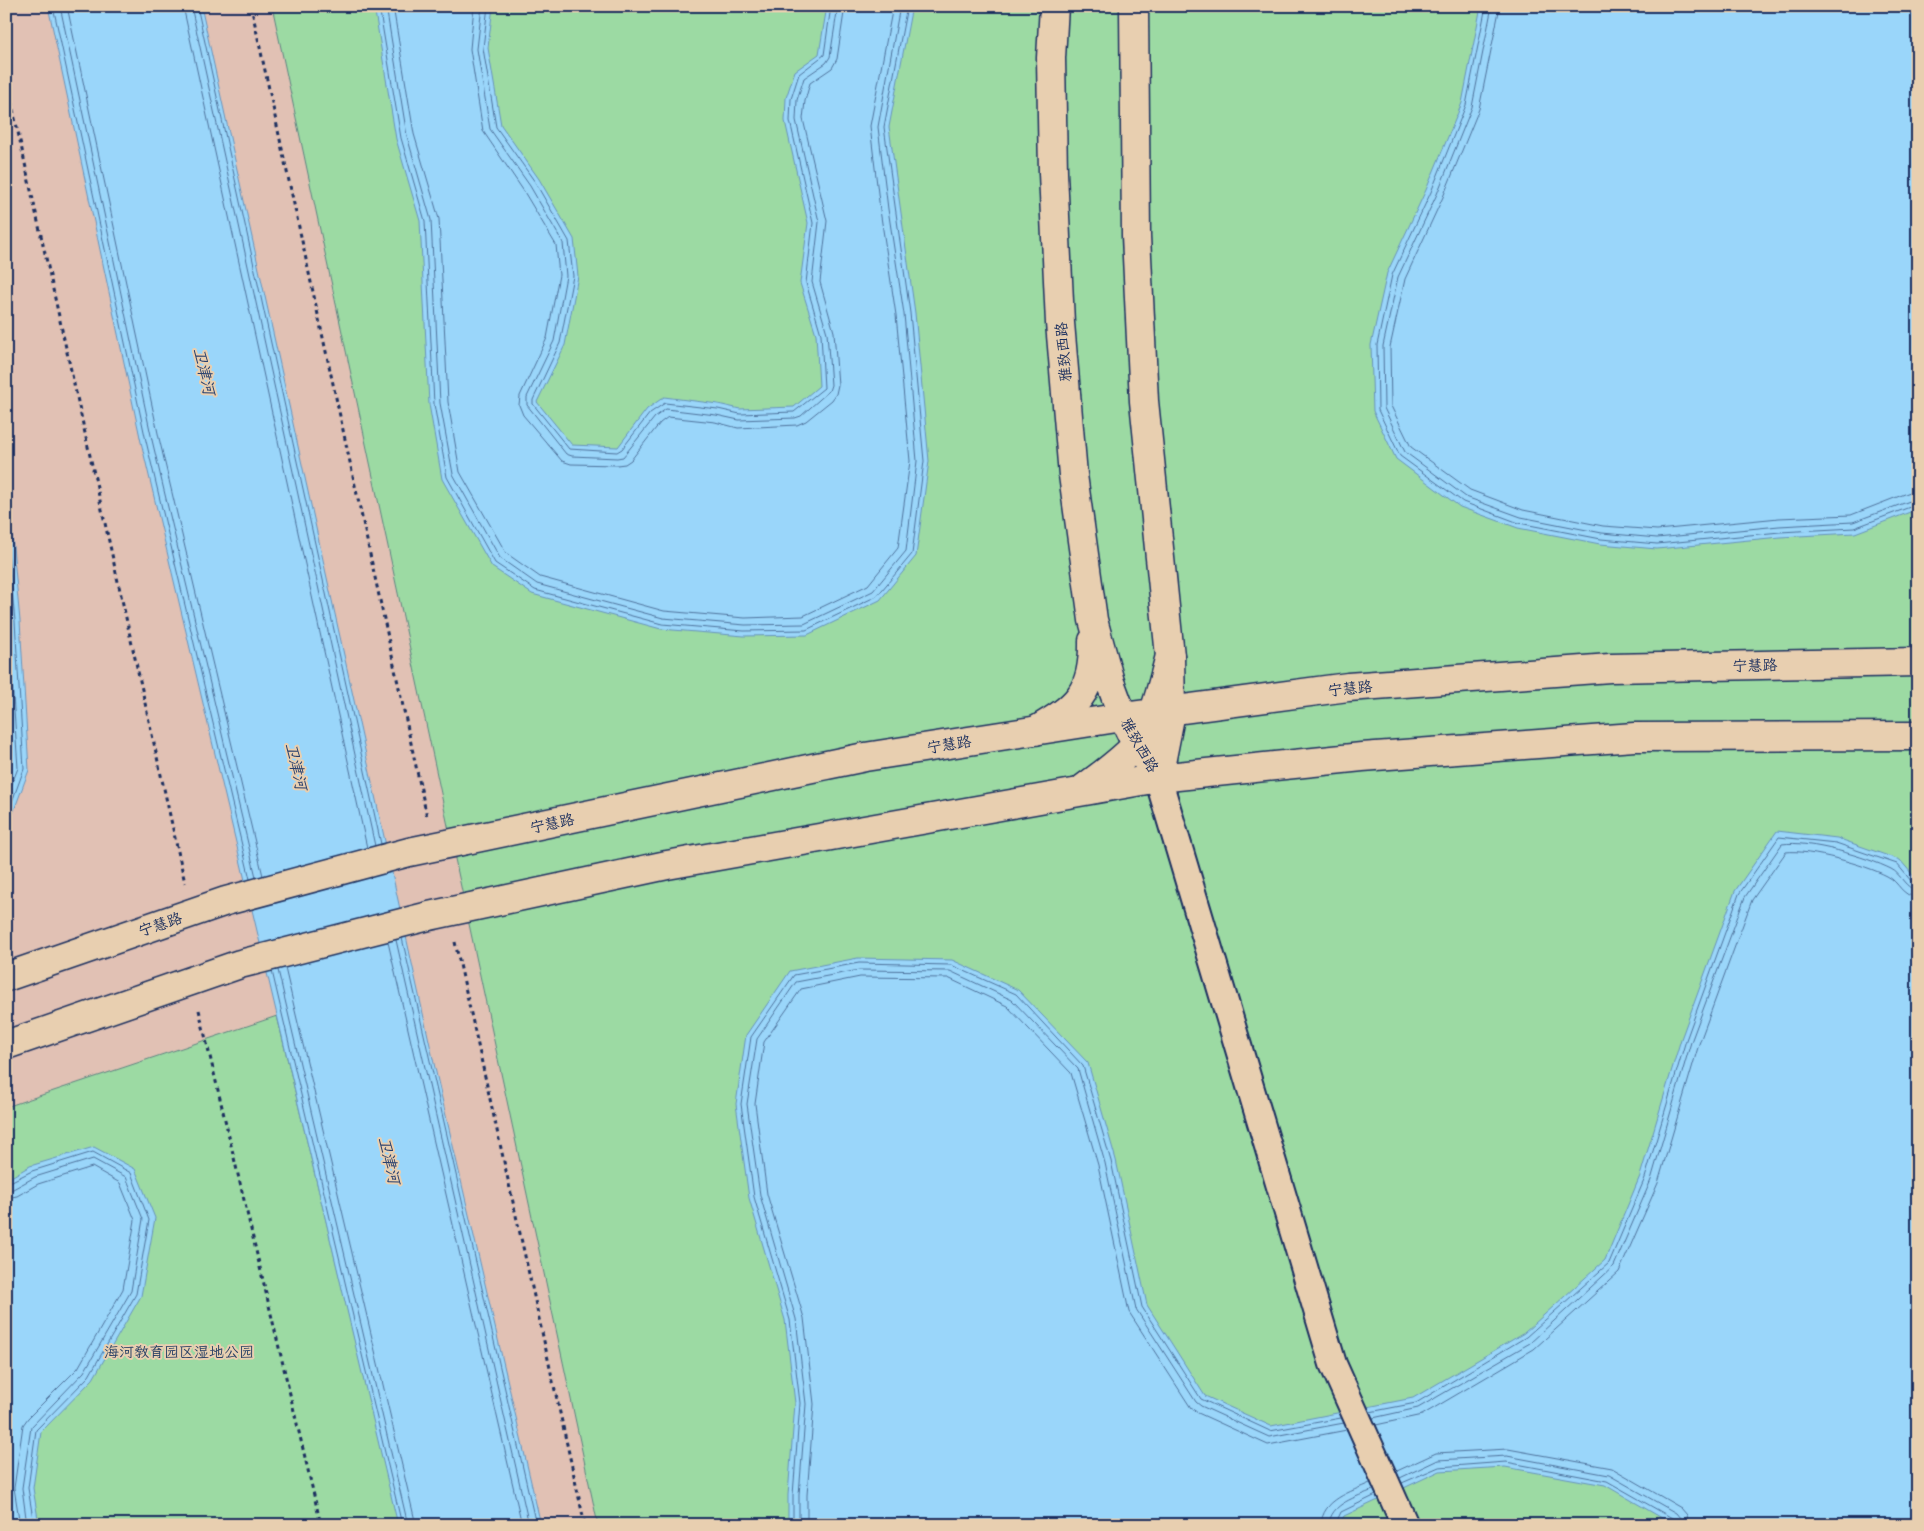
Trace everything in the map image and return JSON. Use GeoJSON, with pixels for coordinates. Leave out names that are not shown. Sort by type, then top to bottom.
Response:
{"type":"FeatureCollection","features":[{"type":"Feature","properties":{"kind":"main road","name":"雅致西路"},"geometry":{"type":"LineString","coordinates":[[1054,6],[1051,58],[1053,173],[1060,323],[1073,475],[1093,620],[1110,682],[1123,717],[1136,744],[1158,778]]}},
{"type":"Feature","properties":{"kind":"main road","name":"雅致西路"},"geometry":{"type":"LineString","coordinates":[[1134,6],[1136,236],[1144,401],[1170,656],[1162,713],[1158,778]]}},
{"type":"Feature","properties":{"kind":"main road"},"geometry":{"type":"LineString","coordinates":[[1036,731],[1069,710],[1088,685],[1092,668],[1093,620]]}},
{"type":"Feature","properties":{"kind":"main road","name":"宁慧路"},"geometry":{"type":"LineString","coordinates":[[6,977],[226,901],[422,850],[865,757],[1123,717],[1348,687],[1601,669],[1918,662]]}},
{"type":"Feature","properties":{"kind":"main road"},"geometry":{"type":"LineString","coordinates":[[1079,791],[1115,766],[1162,713]]}},
{"type":"Feature","properties":{"kind":"main road"},"geometry":{"type":"LineString","coordinates":[[6,1045],[240,964],[439,913],[667,865],[1158,778],[1362,757],[1634,737],[1918,736]]}},
{"type":"Feature","properties":{"kind":"street"},"geometry":{"type":"LineString","coordinates":[[1158,778],[1334,1364],[1405,1525]]}},
{"type":"Feature","properties":{"kind":"path"},"geometry":{"type":"LineString","coordinates":[[251,6],[422,850]]}},
{"type":"Feature","properties":{"kind":"path"},"geometry":{"type":"LineString","coordinates":[[6,78],[192,913]]}},
{"type":"Feature","properties":{"kind":"path"},"geometry":{"type":"LineString","coordinates":[[439,913],[585,1525]]}},
{"type":"Feature","properties":{"kind":"path"},"geometry":{"type":"LineString","coordinates":[[192,981],[321,1525]]}},
{"type":"Feature","properties":{"kind":"green space"},"geometry":{"type":"Polygon","coordinates":[[[272,6],[1918,6],[1918,1525],[598,1525],[272,6]]]}},
{"type":"Feature","properties":{"kind":"green space","name":"海河教育园区湿地公园"},"geometry":{"type":"Polygon","coordinates":[[[277,1016],[399,1525],[6,1525],[6,1107],[277,1016]]]}},
{"type":"Feature","properties":{"kind":"water","name":"卫津河"},"geometry":{"type":"Polygon","coordinates":[[[48,6],[201,6],[437,1077],[541,1525],[398,1525],[141,442],[48,6]]]}},
{"type":"Feature","properties":{"kind":"water"},"geometry":{"type":"Polygon","coordinates":[[[374,6],[493,6],[488,48],[501,125],[539,179],[574,239],[578,276],[565,345],[537,402],[572,445],[618,447],[647,409],[664,397],[718,404],[740,409],[794,407],[819,386],[816,334],[800,283],[808,223],[785,121],[786,98],[795,71],[819,54],[827,6],[912,6],[889,127],[915,313],[929,461],[916,556],[880,600],[807,635],[744,636],[661,629],[532,594],[492,567],[442,479],[429,404],[420,221],[396,139],[374,6]]]}},
{"type":"Feature","properties":{"kind":"water"},"geometry":{"type":"Polygon","coordinates":[[[1481,6],[1918,6],[1918,509],[1855,533],[1780,537],[1657,549],[1600,544],[1518,528],[1460,507],[1396,459],[1373,411],[1371,345],[1387,273],[1426,190],[1462,103],[1481,6]]]}},
{"type":"Feature","properties":{"kind":"water"},"geometry":{"type":"Polygon","coordinates":[[[6,508],[10,515],[20,621],[29,770],[6,832],[6,508]]]}},
{"type":"Feature","properties":{"kind":"water"},"geometry":{"type":"Polygon","coordinates":[[[1777,831],[1837,838],[1900,860],[1918,881],[1918,1525],[1674,1525],[1605,1485],[1505,1467],[1440,1471],[1344,1516],[1339,1525],[788,1525],[788,1495],[795,1403],[785,1320],[749,1198],[736,1104],[746,1035],[790,971],[858,958],[952,960],[1018,990],[1088,1063],[1116,1160],[1147,1305],[1205,1396],[1271,1426],[1413,1398],[1524,1333],[1605,1260],[1640,1176],[1681,1039],[1735,891],[1777,831]]]}},
{"type":"Feature","properties":{"kind":"water"},"geometry":{"type":"Polygon","coordinates":[[[94,1147],[135,1169],[155,1218],[141,1296],[93,1379],[41,1432],[33,1488],[39,1525],[6,1525],[6,1180],[30,1166],[94,1147]]]}}]}
